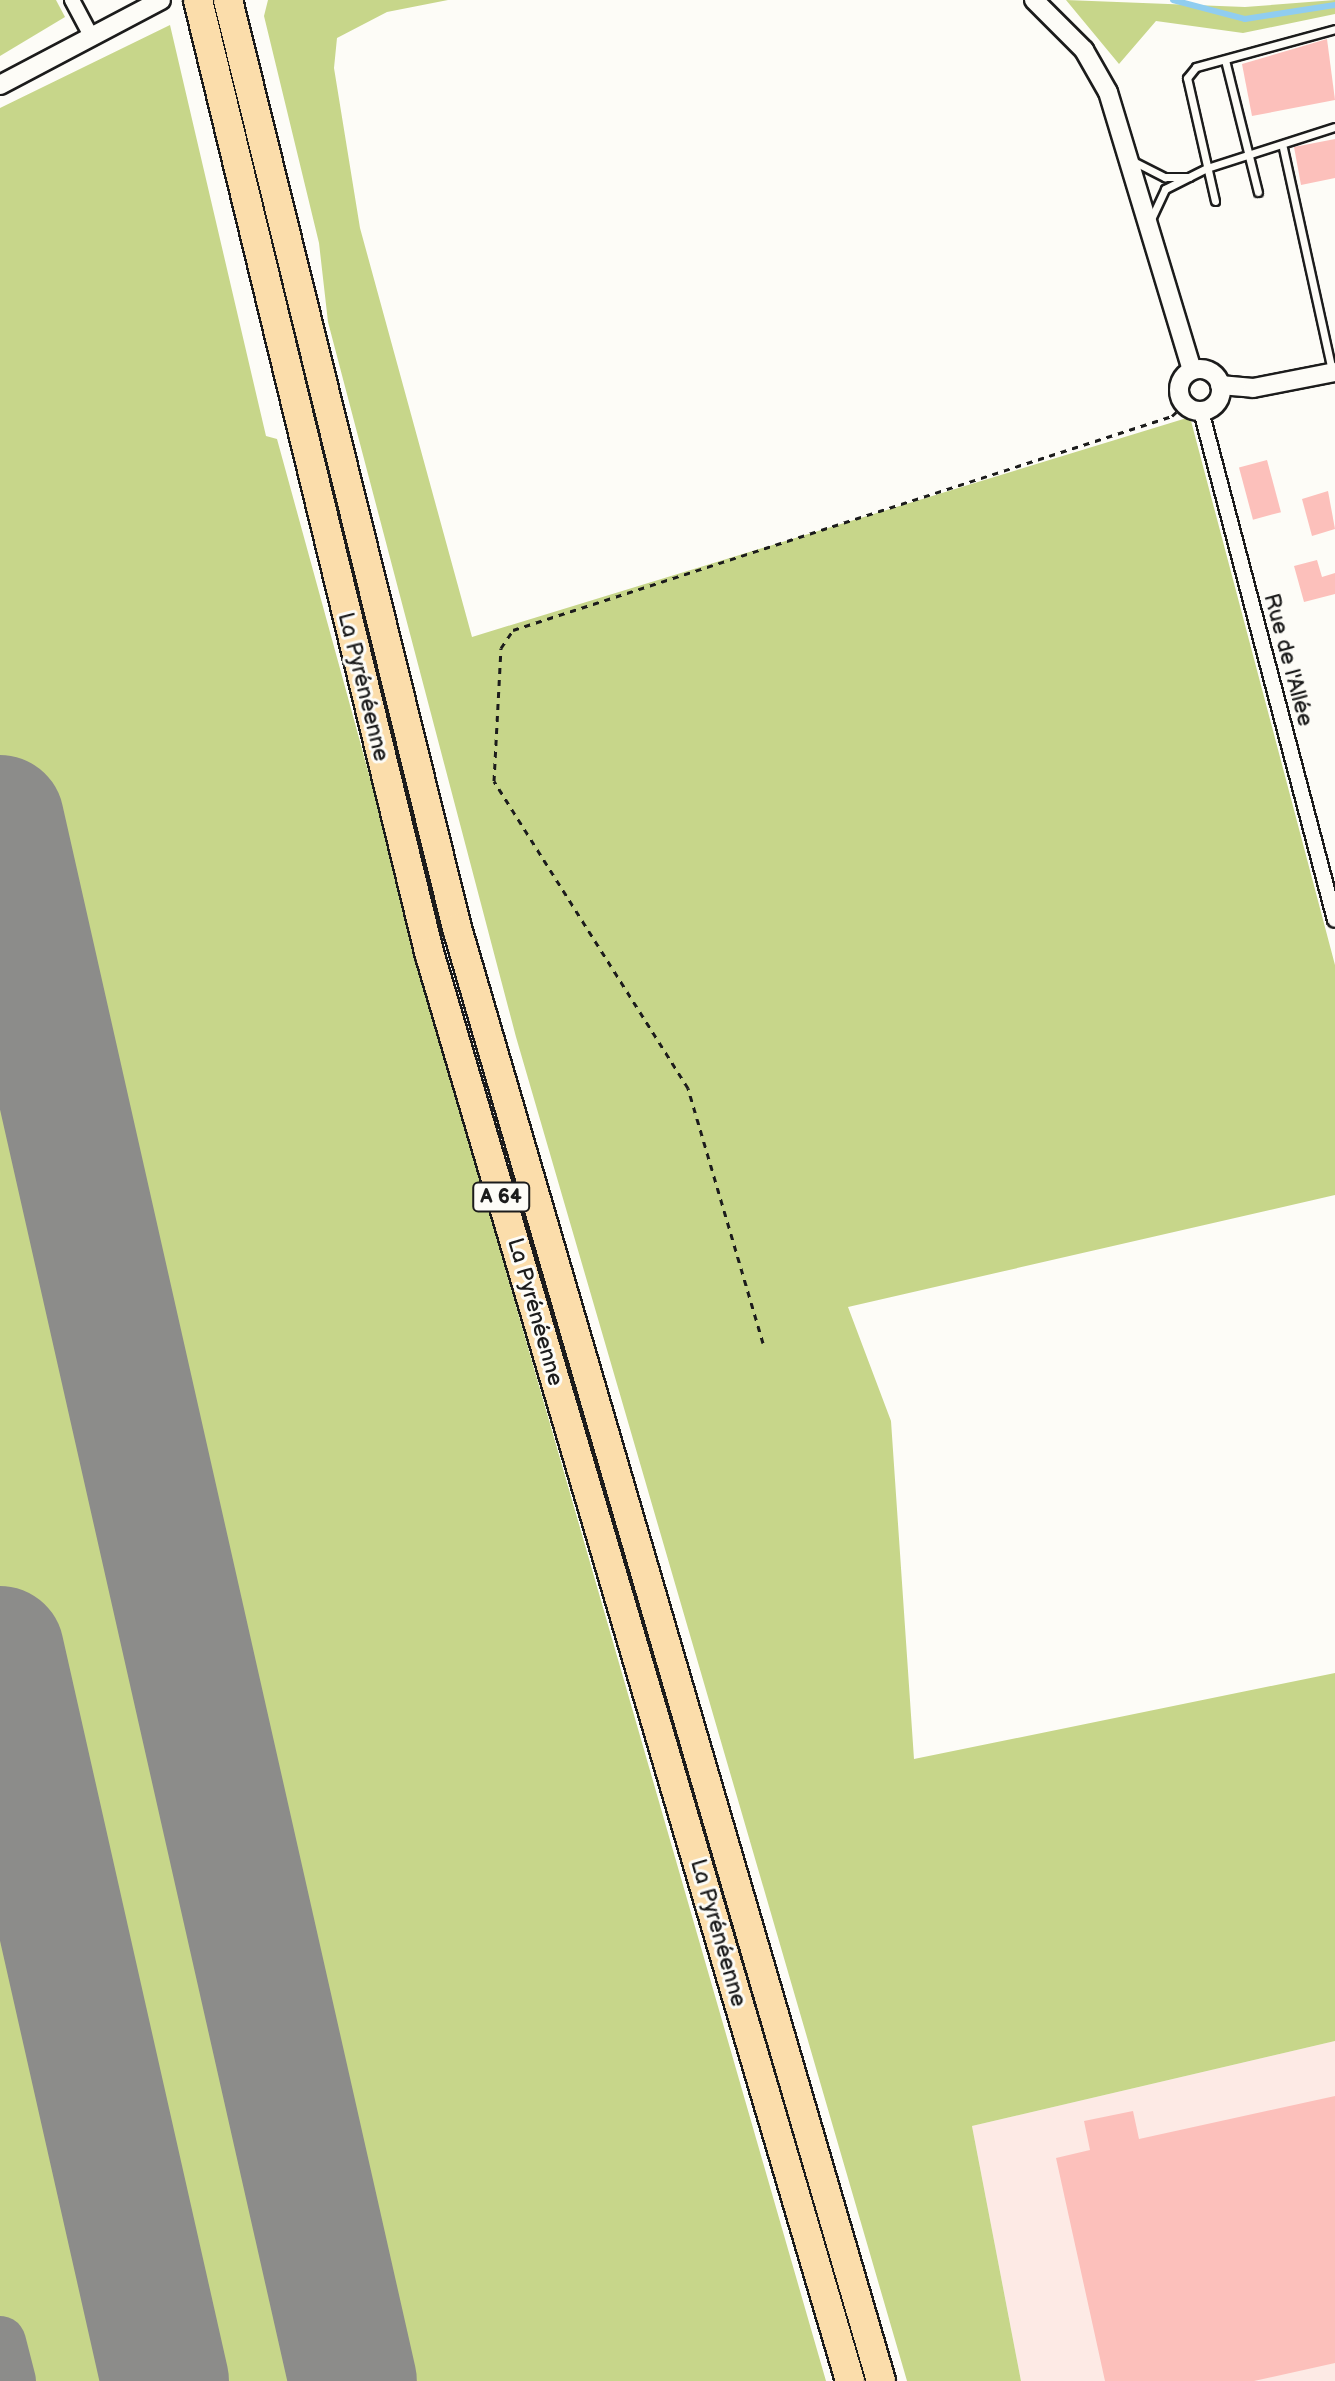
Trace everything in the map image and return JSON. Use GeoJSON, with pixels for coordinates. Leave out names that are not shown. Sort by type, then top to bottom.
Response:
{"type":"FeatureCollection","features":[{"type":"Feature","properties":{"kind":"highway","name":"La Pyrénéenne"},"geometry":{"type":"LineString","coordinates":[[198,0],[429,952],[850,2381]]}},
{"type":"Feature","properties":{"kind":"highway","name":"La Pyrénéenne"},"geometry":{"type":"LineString","coordinates":[[228,0],[457,928],[881,2381]]}},
{"type":"Feature","properties":{"kind":"street"},"geometry":{"type":"LineString","coordinates":[[72,0],[90,34]]}},
{"type":"Feature","properties":{"kind":"street"},"geometry":{"type":"LineString","coordinates":[[0,85],[90,34],[161,0]]}},
{"type":"Feature","properties":{"kind":"street"},"geometry":{"type":"LineString","coordinates":[[1034,0],[1084,50],[1132,160],[1192,370]]}},
{"type":"Feature","properties":{"kind":"street"},"geometry":{"type":"LineString","coordinates":[[1192,370],[1213,373],[1220,385],[1214,405],[1193,408],[1179,386],[1192,370]]}},
{"type":"Feature","properties":{"kind":"street"},"geometry":{"type":"LineString","coordinates":[[1220,385],[1253,388],[1334,372]]}},
{"type":"Feature","properties":{"kind":"street","name":"Rue de l'Allée"},"geometry":{"type":"LineString","coordinates":[[1193,408],[1335,920]]}},
{"type":"Feature","properties":{"kind":"lane"},"geometry":{"type":"LineString","coordinates":[[1215,201],[1187,78],[1196,67],[1335,29]]}},
{"type":"Feature","properties":{"kind":"lane"},"geometry":{"type":"LineString","coordinates":[[1225,60],[1258,192]]}},
{"type":"Feature","properties":{"kind":"lane"},"geometry":{"type":"LineString","coordinates":[[1150,223],[1165,189],[1207,168],[1283,148],[1298,135],[1335,127]]}},
{"type":"Feature","properties":{"kind":"lane"},"geometry":{"type":"LineString","coordinates":[[1283,148],[1334,372]]}},
{"type":"Feature","properties":{"kind":"lane"},"geometry":{"type":"LineString","coordinates":[[1132,160],[1165,177],[1192,177]]}},
{"type":"Feature","properties":{"kind":"path"},"geometry":{"type":"LineString","coordinates":[[763,1343],[688,1088],[494,781],[501,648],[513,630],[1193,408]]}},
{"type":"Feature","properties":{"kind":"shaded area"},"geometry":{"type":"Polygon","coordinates":[[[1335,2041],[1335,2381],[1021,2381],[972,2126],[1335,2041]]]}},
{"type":"Feature","properties":{"kind":"green space"},"geometry":{"type":"Polygon","coordinates":[[[0,0],[56,0],[65,17],[0,56],[0,0]]]}},
{"type":"Feature","properties":{"kind":"green space"},"geometry":{"type":"Polygon","coordinates":[[[268,0],[448,0],[387,12],[337,38],[334,68],[360,228],[472,637],[1190,417],[1335,965],[1335,1195],[848,1307],[891,1421],[914,1759],[1335,1673],[1335,2041],[972,2126],[1021,2381],[907,2381],[516,1037],[328,322],[319,243],[264,16],[268,0]]]}},
{"type":"Feature","properties":{"kind":"green space"},"geometry":{"type":"Polygon","coordinates":[[[1066,0],[1245,7],[1335,0],[1335,14],[1243,33],[1156,21],[1119,64],[1066,0]]]}},
{"type":"Feature","properties":{"kind":"green space"},"geometry":{"type":"Polygon","coordinates":[[[170,25],[266,436],[277,439],[491,1219],[826,2381],[0,2381],[0,108],[170,25]]]}},
{"type":"Feature","properties":{"kind":"building"},"geometry":{"type":"Polygon","coordinates":[[[1327,39],[1335,100],[1252,116],[1242,64],[1327,39]]]}},
{"type":"Feature","properties":{"kind":"building"},"geometry":{"type":"Polygon","coordinates":[[[1335,139],[1335,178],[1301,185],[1294,147],[1335,139]]]}},
{"type":"Feature","properties":{"kind":"building"},"geometry":{"type":"Polygon","coordinates":[[[1267,460],[1281,512],[1253,520],[1239,468],[1267,460]]]}},
{"type":"Feature","properties":{"kind":"building"},"geometry":{"type":"Polygon","coordinates":[[[1328,491],[1335,529],[1312,536],[1302,499],[1328,491]]]}},
{"type":"Feature","properties":{"kind":"building"},"geometry":{"type":"Polygon","coordinates":[[[1317,560],[1322,577],[1335,573],[1335,594],[1304,602],[1294,566],[1317,560]]]}},
{"type":"Feature","properties":{"kind":"building"},"geometry":{"type":"Polygon","coordinates":[[[1335,2096],[1335,2363],[1254,2381],[1105,2381],[1056,2158],[1090,2150],[1084,2121],[1133,2111],[1139,2139],[1335,2096]]]}},
{"type":"Feature","properties":{"kind":"waterway"},"geometry":{"type":"LineString","coordinates":[[1173,0],[1245,19],[1335,5]]}},
{"type":"Feature","properties":{"kind":"taxiway"},"geometry":{"type":"LineString","coordinates":[[0,2342],[10,2381]]}},
{"type":"Feature","properties":{"kind":"runway"},"geometry":{"type":"LineString","coordinates":[[0,819],[353,2381]]}},
{"type":"Feature","properties":{"kind":"runway"},"geometry":{"type":"LineString","coordinates":[[0,1650],[165,2381]]}}]}
